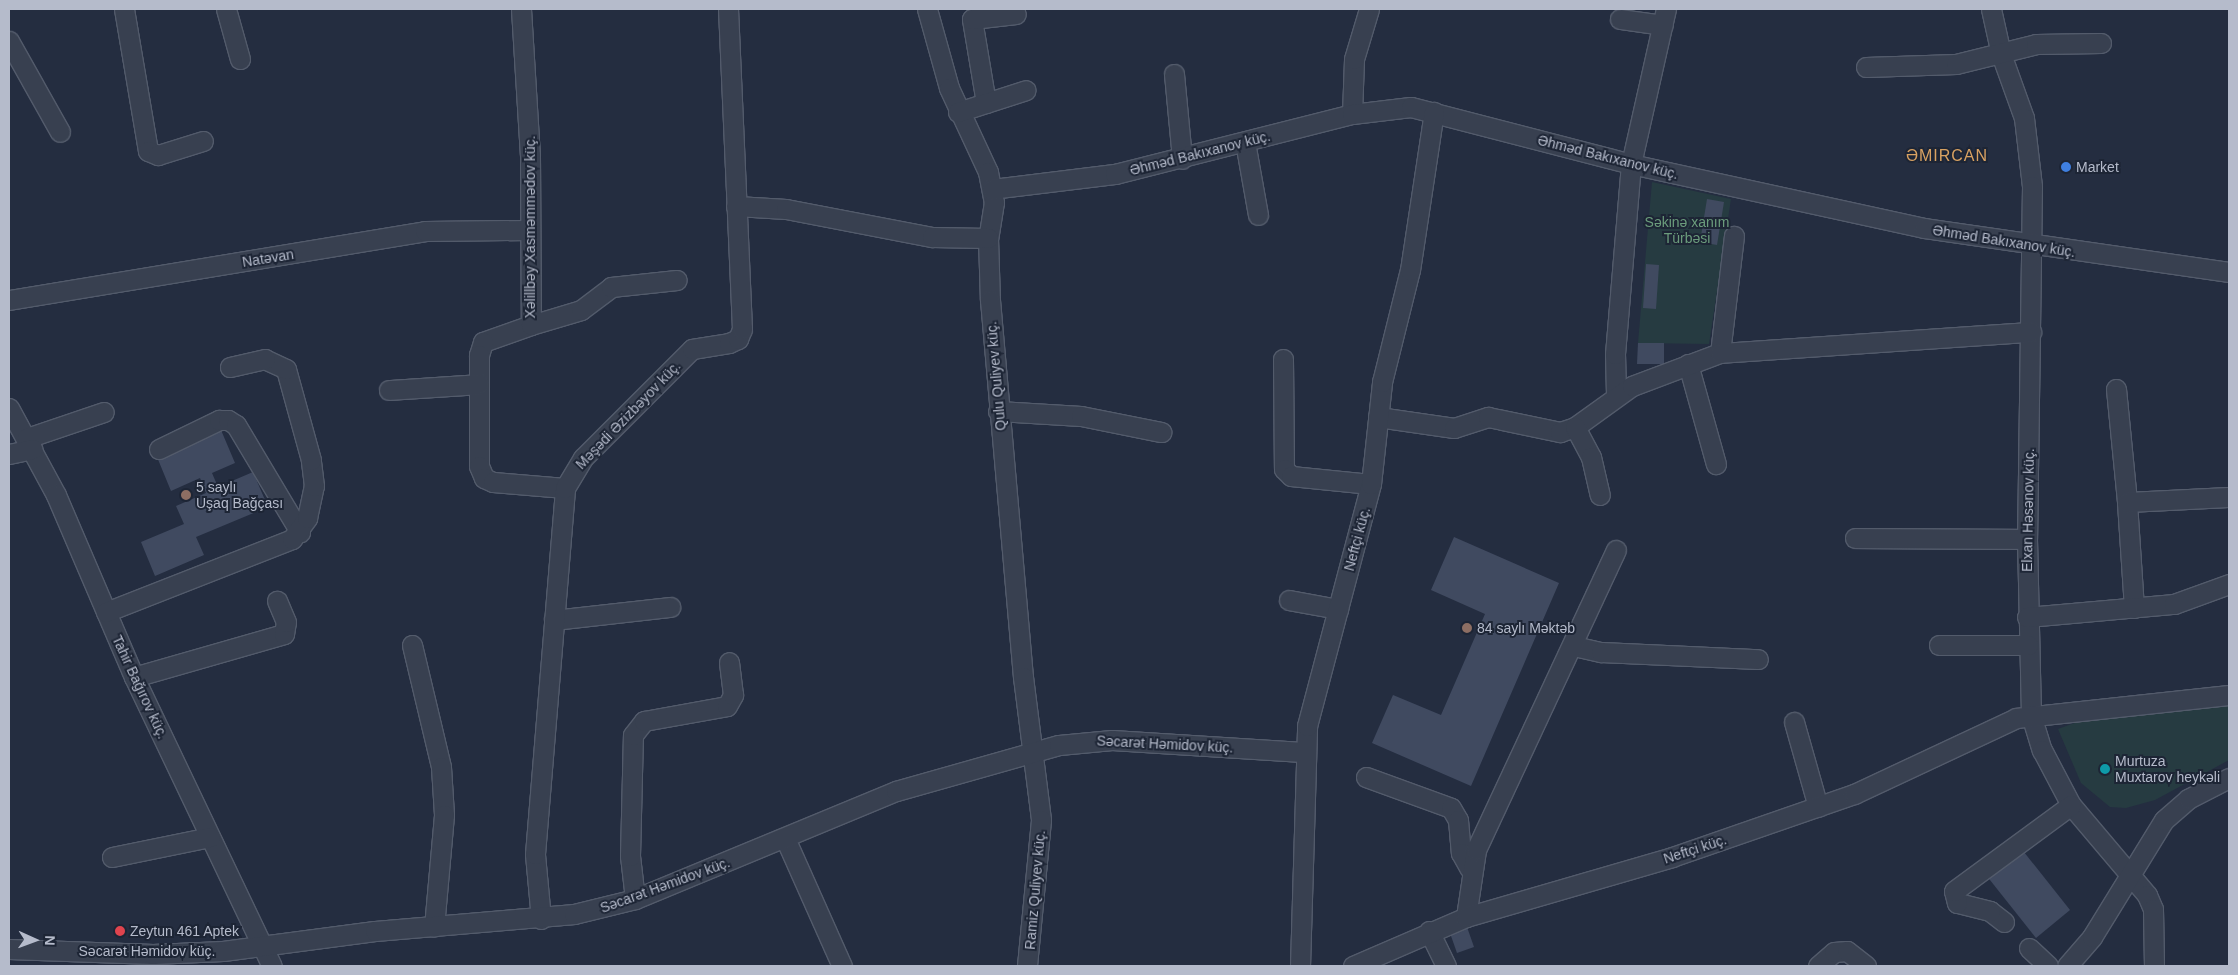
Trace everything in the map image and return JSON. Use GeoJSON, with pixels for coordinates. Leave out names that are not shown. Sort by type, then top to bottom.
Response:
{"type":"FeatureCollection","features":[{"type":"Feature","properties":{"kind":"street"},"geometry":{"type":"LineString","coordinates":[[124,9],[148,151],[158,155],[203,141]]}},
{"type":"Feature","properties":{"kind":"street"},"geometry":{"type":"LineString","coordinates":[[226,9],[240,59]]}},
{"type":"Feature","properties":{"kind":"street","name":"Xəlillbəy Xasməmmədov küç."},"geometry":{"type":"LineString","coordinates":[[521,9],[528,86],[531,324],[483,342],[479,384],[479,466],[484,478],[493,482],[565,488]]}},
{"type":"Feature","properties":{"kind":"street","name":"Məşədi Əzizbəyov küç."},"geometry":{"type":"LineString","coordinates":[[541,919],[534,854],[565,488],[583,458],[692,349],[738,339],[742,329],[728,9]]}},
{"type":"Feature","properties":{"kind":"street","name":"Qulu Quliyev küç."},"geometry":{"type":"LineString","coordinates":[[927,9],[958,112],[992,189],[993,220],[988,238],[998,411],[1032,754]]}},
{"type":"Feature","properties":{"kind":"street"},"geometry":{"type":"LineString","coordinates":[[1352,114],[1354,59],[1369,9]]}},
{"type":"Feature","properties":{"kind":"street","name":"Elxan Həsənov küç."},"geometry":{"type":"LineString","coordinates":[[1991,9],[2001,54],[2029,142],[2032,247],[2027,617],[2031,714],[2042,750],[2070,805],[2130,872],[2153,909],[2154,966]]}},
{"type":"Feature","properties":{"kind":"street"},"geometry":{"type":"LineString","coordinates":[[986,103],[972,19],[1016,14]]}},
{"type":"Feature","properties":{"kind":"street"},"geometry":{"type":"LineString","coordinates":[[1616,394],[1615,354],[1631,164],[1664,17],[1620,19]]}},
{"type":"Feature","properties":{"kind":"street"},"geometry":{"type":"LineString","coordinates":[[9,41],[60,132]]}},
{"type":"Feature","properties":{"kind":"street"},"geometry":{"type":"LineString","coordinates":[[1866,67],[1946,65],[2001,54],[2036,44],[2101,43]]}},
{"type":"Feature","properties":{"kind":"street"},"geometry":{"type":"LineString","coordinates":[[1174,74],[1182,159]]}},
{"type":"Feature","properties":{"kind":"street"},"geometry":{"type":"LineString","coordinates":[[958,112],[1026,90]]}},
{"type":"Feature","properties":{"kind":"street","name":"Əhməd Bakıxanov küç."},"geometry":{"type":"LineString","coordinates":[[992,189],[1115,174],[1182,159],[1352,114],[1411,107],[1631,164],[1924,228],[2032,247],[2229,272]]}},
{"type":"Feature","properties":{"kind":"street","name":"Neftçi küç."},"geometry":{"type":"LineString","coordinates":[[1300,966],[1303,752],[1371,484],[1378,417],[1410,270],[1434,112]]}},
{"type":"Feature","properties":{"kind":"street"},"geometry":{"type":"LineString","coordinates":[[1245,142],[1258,216]]}},
{"type":"Feature","properties":{"kind":"street"},"geometry":{"type":"LineString","coordinates":[[736,206],[786,209],[932,237],[988,238]]}},
{"type":"Feature","properties":{"kind":"street","name":"Natəvan"},"geometry":{"type":"LineString","coordinates":[[9,300],[425,231],[529,230]]}},
{"type":"Feature","properties":{"kind":"street"},"geometry":{"type":"LineString","coordinates":[[1720,353],[1734,236]]}},
{"type":"Feature","properties":{"kind":"street"},"geometry":{"type":"LineString","coordinates":[[531,324],[581,310],[611,287],[677,280]]}},
{"type":"Feature","properties":{"kind":"street"},"geometry":{"type":"LineString","coordinates":[[1378,417],[1454,428],[1488,417],[1544,432],[1575,427],[1616,394],[1688,364],[1720,353],[2031,332]]}},
{"type":"Feature","properties":{"kind":"street"},"geometry":{"type":"LineString","coordinates":[[230,367],[265,359],[286,368],[314,486],[300,532]]}},
{"type":"Feature","properties":{"kind":"street"},"geometry":{"type":"LineString","coordinates":[[1283,359],[1284,469],[1292,476],[1371,484]]}},
{"type":"Feature","properties":{"kind":"street"},"geometry":{"type":"LineString","coordinates":[[1688,364],[1716,464]]}},
{"type":"Feature","properties":{"kind":"street"},"geometry":{"type":"LineString","coordinates":[[389,390],[479,384]]}},
{"type":"Feature","properties":{"kind":"street"},"geometry":{"type":"LineString","coordinates":[[2116,389],[2127,502],[2134,608]]}},
{"type":"Feature","properties":{"kind":"street","name":"Tahir Bağırov küç."},"geometry":{"type":"LineString","coordinates":[[9,408],[30,444],[134,677],[210,837],[265,945],[272,966]]}},
{"type":"Feature","properties":{"kind":"street"},"geometry":{"type":"LineString","coordinates":[[998,411],[1081,416],[1161,432]]}},
{"type":"Feature","properties":{"kind":"street"},"geometry":{"type":"LineString","coordinates":[[9,454],[104,412]]}},
{"type":"Feature","properties":{"kind":"street"},"geometry":{"type":"LineString","coordinates":[[159,449],[219,420],[228,420],[236,425],[300,532]]}},
{"type":"Feature","properties":{"kind":"street"},"geometry":{"type":"LineString","coordinates":[[1575,427],[1591,457],[1600,495]]}},
{"type":"Feature","properties":{"kind":"street"},"geometry":{"type":"LineString","coordinates":[[2127,502],[2229,497]]}},
{"type":"Feature","properties":{"kind":"street"},"geometry":{"type":"LineString","coordinates":[[106,612],[300,532]]}},
{"type":"Feature","properties":{"kind":"street"},"geometry":{"type":"LineString","coordinates":[[1855,538],[2027,540]]}},
{"type":"Feature","properties":{"kind":"street"},"geometry":{"type":"LineString","coordinates":[[1466,917],[1470,869],[1525,742],[1574,646],[1616,550]]}},
{"type":"Feature","properties":{"kind":"street"},"geometry":{"type":"LineString","coordinates":[[2027,617],[2174,604],[2229,584]]}},
{"type":"Feature","properties":{"kind":"street"},"geometry":{"type":"LineString","coordinates":[[1289,600],[1338,609]]}},
{"type":"Feature","properties":{"kind":"street"},"geometry":{"type":"LineString","coordinates":[[134,677],[284,634],[286,622],[277,601]]}},
{"type":"Feature","properties":{"kind":"street"},"geometry":{"type":"LineString","coordinates":[[554,620],[670,607]]}},
{"type":"Feature","properties":{"kind":"street"},"geometry":{"type":"LineString","coordinates":[[1939,645],[2028,645]]}},
{"type":"Feature","properties":{"kind":"street"},"geometry":{"type":"LineString","coordinates":[[412,646],[441,766],[444,815],[434,927]]}},
{"type":"Feature","properties":{"kind":"street"},"geometry":{"type":"LineString","coordinates":[[1574,646],[1601,652],[1758,659]]}},
{"type":"Feature","properties":{"kind":"street"},"geometry":{"type":"LineString","coordinates":[[635,899],[630,856],[633,735],[644,720],[727,706],[733,695],[729,662]]}},
{"type":"Feature","properties":{"kind":"street","name":"Neftçi küç."},"geometry":{"type":"LineString","coordinates":[[1353,966],[1429,930],[1466,917],[1672,857],[1818,807],[2031,714],[2229,695]]}},
{"type":"Feature","properties":{"kind":"street"},"geometry":{"type":"LineString","coordinates":[[1794,722],[1818,807]]}},
{"type":"Feature","properties":{"kind":"street","name":"Səcarət Həmidov küç."},"geometry":{"type":"LineString","coordinates":[[10,944],[153,954],[265,945],[434,927],[541,919],[635,899],[896,791],[1073,743],[1112,740],[1303,752]]}},
{"type":"Feature","properties":{"kind":"street","name":"Ramiz Quliyev küç."},"geometry":{"type":"LineString","coordinates":[[1028,966],[1041,849],[1032,754]]}},
{"type":"Feature","properties":{"kind":"street"},"geometry":{"type":"LineString","coordinates":[[1366,777],[1451,808],[1458,820],[1461,853],[1470,869]]}},
{"type":"Feature","properties":{"kind":"street"},"geometry":{"type":"LineString","coordinates":[[2067,966],[2092,937],[2130,872],[2164,820],[2188,799],[2229,778]]}},
{"type":"Feature","properties":{"kind":"street"},"geometry":{"type":"LineString","coordinates":[[2004,922],[1990,911],[1957,903],[1954,891],[2070,805]]}},
{"type":"Feature","properties":{"kind":"street"},"geometry":{"type":"LineString","coordinates":[[112,857],[210,837]]}},
{"type":"Feature","properties":{"kind":"street"},"geometry":{"type":"LineString","coordinates":[[785,838],[841,966]]}},
{"type":"Feature","properties":{"kind":"street"},"geometry":{"type":"LineString","coordinates":[[1429,930],[1446,966]]}},
{"type":"Feature","properties":{"kind":"street"},"geometry":{"type":"LineString","coordinates":[[2029,948],[2048,966]]}},
{"type":"Feature","properties":{"kind":"street"},"geometry":{"type":"LineString","coordinates":[[1818,966],[1834,952],[1847,951],[1866,966]]}},
{"type":"Feature","properties":{"kind":"green space","name":"Səkinə xanım Türbəsi"},"geometry":{"type":"Polygon","coordinates":[[[1652,182],[1731,199],[1709,344],[1638,343],[1652,182]]]}},
{"type":"Feature","properties":{"kind":"green space"},"geometry":{"type":"Polygon","coordinates":[[[2229,702],[2229,760],[2155,800],[2126,808],[2110,807],[2081,783],[2058,729],[2099,714],[2229,702]]]}},
{"type":"Feature","properties":{"kind":"building"},"geometry":{"type":"Polygon","coordinates":[[[1707,199],[1724,202],[1717,245],[1700,242],[1707,199]]]}},
{"type":"Feature","properties":{"kind":"building"},"geometry":{"type":"Polygon","coordinates":[[[1646,264],[1659,265],[1656,309],[1643,308],[1646,264]]]}},
{"type":"Feature","properties":{"kind":"building"},"geometry":{"type":"Polygon","coordinates":[[[1638,343],[1664,343],[1664,364],[1637,364],[1638,343]]]}},
{"type":"Feature","properties":{"kind":"building"},"geometry":{"type":"Polygon","coordinates":[[[221,430],[235,463],[212,473],[218,487],[253,472],[268,507],[196,537],[204,555],[155,576],[141,542],[184,524],[176,506],[206,493],[200,478],[171,491],[157,457],[221,430]]]}},
{"type":"Feature","properties":{"kind":"building"},"geometry":{"type":"Polygon","coordinates":[[[1454,537],[1559,583],[1471,786],[1372,743],[1393,695],[1441,715],[1485,614],[1431,590],[1454,537]]]}},
{"type":"Feature","properties":{"kind":"building"},"geometry":{"type":"Polygon","coordinates":[[[2020,847],[2070,910],[2036,938],[1986,875],[2020,847]]]}},
{"type":"Feature","properties":{"kind":"building"},"geometry":{"type":"Polygon","coordinates":[[[1467,927],[1474,947],[1457,953],[1450,933],[1467,927]]]}},
{"type":"Feature","properties":{"kind":"place","name":"Market"},"geometry":{"type":"Point","coordinates":[2066,167]}},
{"type":"Feature","properties":{"kind":"place","name":"5 saylı Uşaq Bağçası"},"geometry":{"type":"Point","coordinates":[186,495]}},
{"type":"Feature","properties":{"kind":"place","name":"84 saylı Məktəb"},"geometry":{"type":"Point","coordinates":[1467,628]}},
{"type":"Feature","properties":{"kind":"place","name":"Murtuza Muxtarov heykəli"},"geometry":{"type":"Point","coordinates":[2105,769]}},
{"type":"Feature","properties":{"kind":"place","name":"Zeytun 461 Aptek"},"geometry":{"type":"Point","coordinates":[120,931]}},
{"type":"Feature","properties":{"kind":"district","name":"ƏMIRCAN"},"geometry":{"type":"Point","coordinates":[1947,156]}}]}
